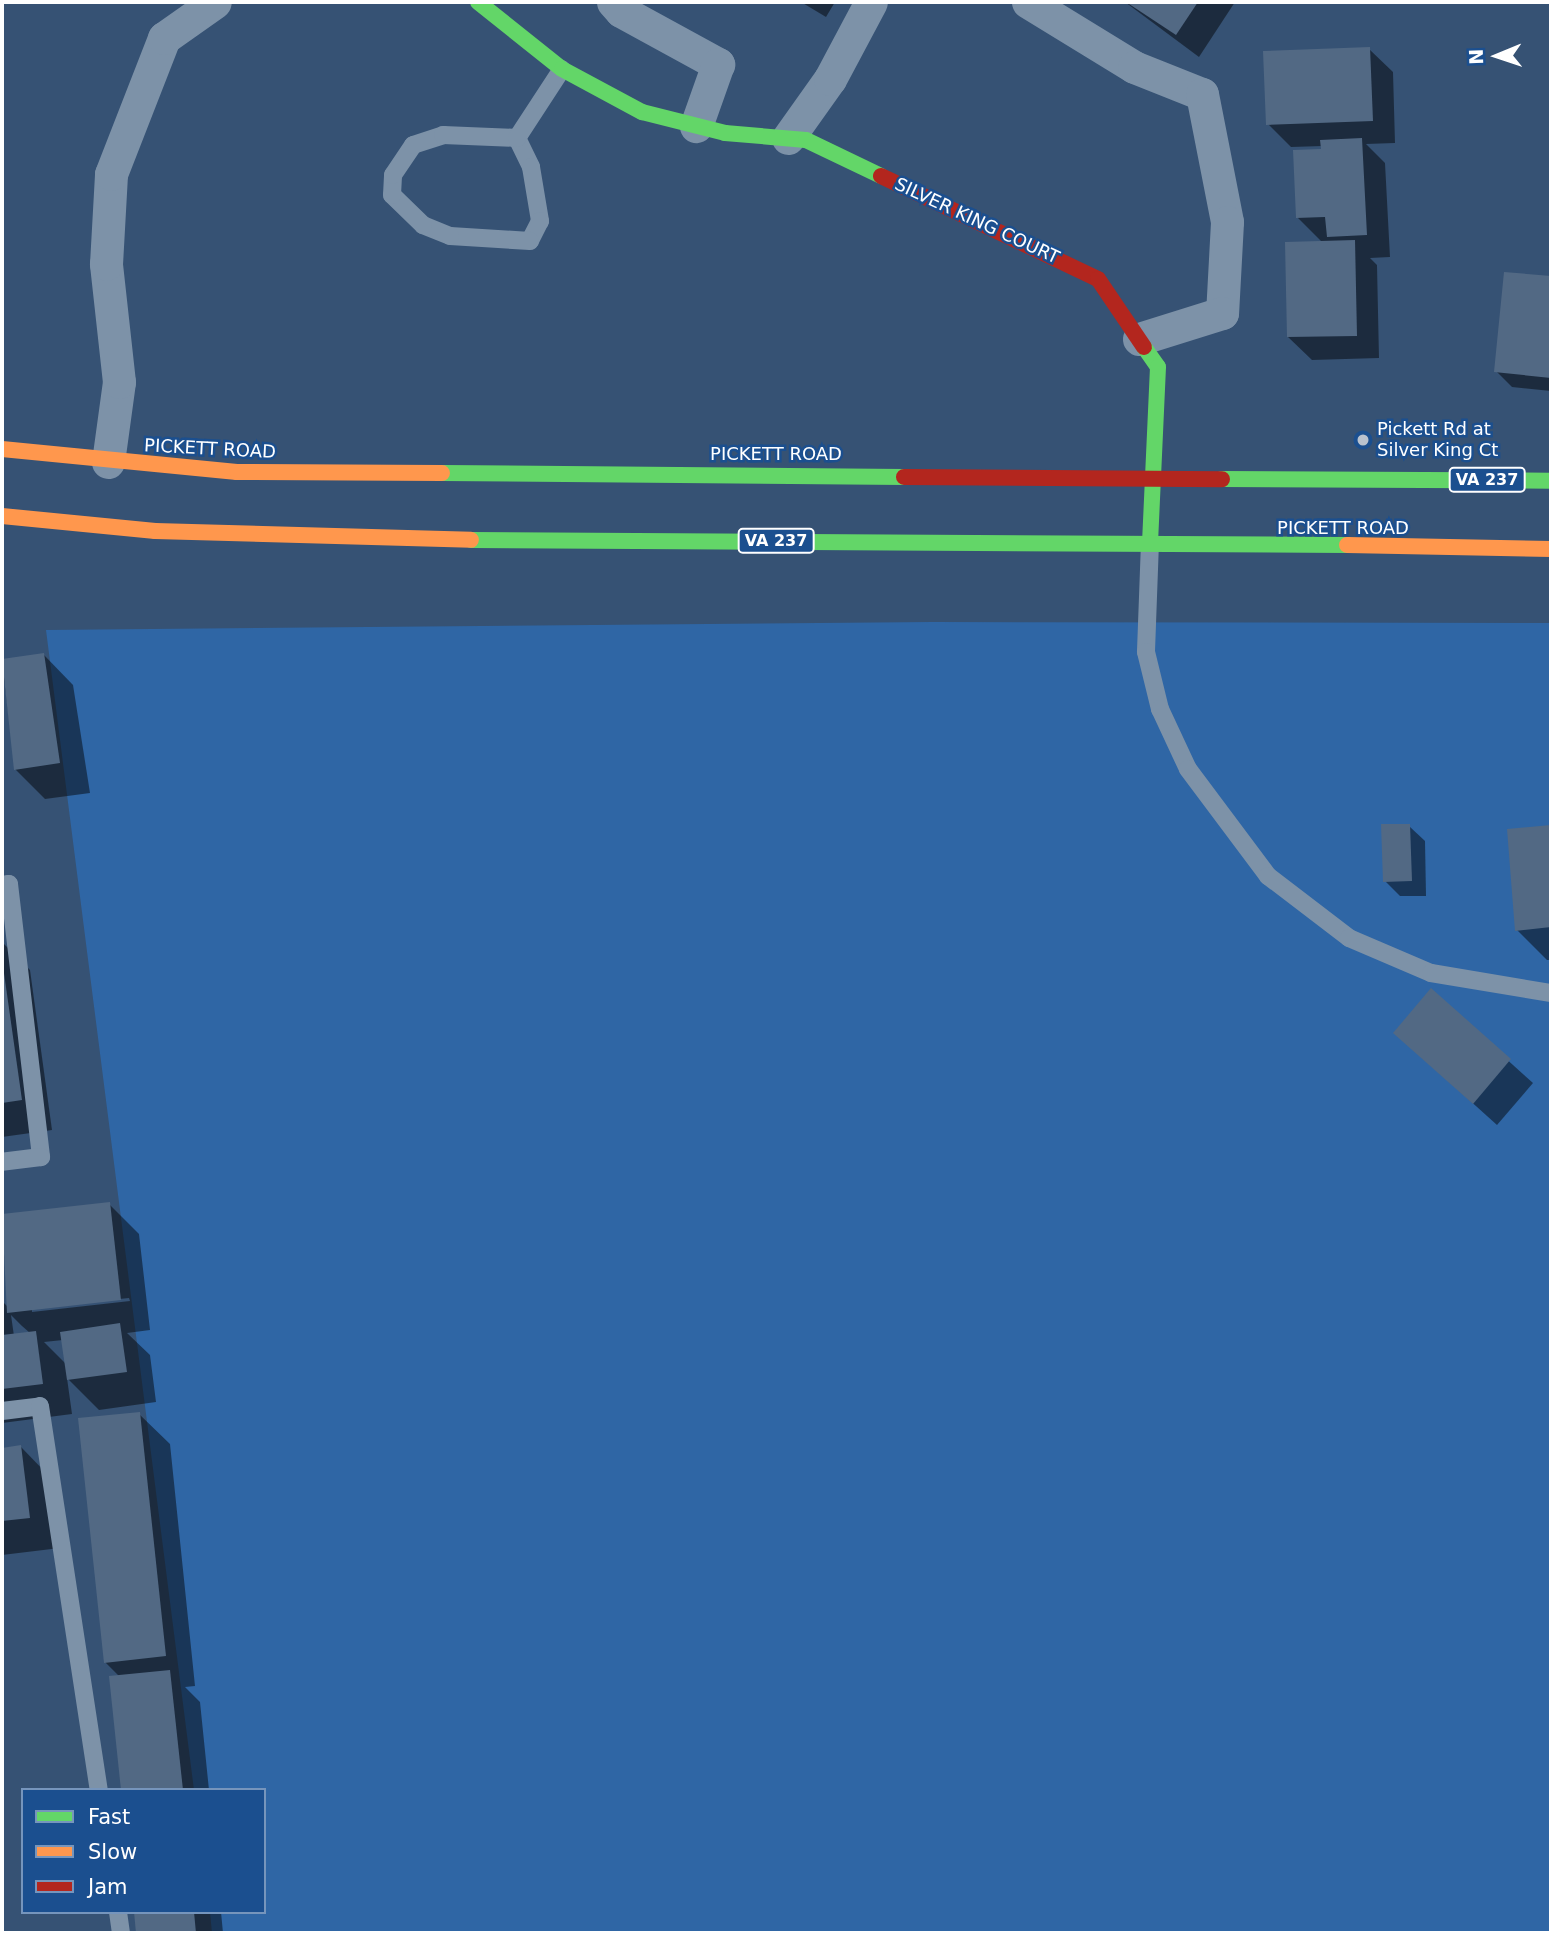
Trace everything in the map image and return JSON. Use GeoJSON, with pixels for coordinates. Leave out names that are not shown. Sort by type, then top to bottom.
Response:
{"type":"FeatureCollection","features":[{"type":"Feature","properties":{"kind":"main road","name":"SILVER KING COURT"},"geometry":{"type":"LineString","coordinates":[[478,2],[562,69],[642,112],[696,126],[806,140],[1098,279],[1158,367],[1156,478],[1150,542]]}},
{"type":"Feature","properties":{"kind":"main road","name":"PICKETT ROAD"},"geometry":{"type":"LineString","coordinates":[[2,449],[108,462],[237,472],[1551,481]]}},
{"type":"Feature","properties":{"kind":"main road","name":"PICKETT ROAD"},"geometry":{"type":"LineString","coordinates":[[2,516],[155,531],[369,540],[1150,542],[1551,549]]}},
{"type":"Feature","properties":{"kind":"street"},"geometry":{"type":"LineString","coordinates":[[108,462],[120,382],[107,264],[111,174],[164,38],[215,2]]}},
{"type":"Feature","properties":{"kind":"street"},"geometry":{"type":"LineString","coordinates":[[612,2],[621,11],[718,64],[696,126]]}},
{"type":"Feature","properties":{"kind":"street"},"geometry":{"type":"LineString","coordinates":[[788,138],[830,79],[871,2]]}},
{"type":"Feature","properties":{"kind":"street"},"geometry":{"type":"LineString","coordinates":[[1028,2],[1134,67],[1202,94],[1227,222],[1222,313],[1139,339]]}},
{"type":"Feature","properties":{"kind":"lane"},"geometry":{"type":"LineString","coordinates":[[517,138],[562,69]]}},
{"type":"Feature","properties":{"kind":"lane"},"geometry":{"type":"LineString","coordinates":[[443,135],[517,138],[531,167],[540,221],[530,241],[450,236],[423,225],[392,195],[393,175],[413,145],[443,135]]}},
{"type":"Feature","properties":{"kind":"lane"},"geometry":{"type":"LineString","coordinates":[[1150,542],[1146,652],[1160,709],[1188,769],[1268,876],[1349,938],[1431,973],[1551,993]]}},
{"type":"Feature","properties":{"kind":"lane"},"geometry":{"type":"LineString","coordinates":[[2,885],[9,884],[41,1157],[2,1162]]}},
{"type":"Feature","properties":{"kind":"lane"},"geometry":{"type":"LineString","coordinates":[[2,1411],[40,1406],[99,1788]]}},
{"type":"Feature","properties":{"kind":"lane"},"geometry":{"type":"LineString","coordinates":[[118,1914],[121,1933]]}},
{"type":"Feature","properties":{"kind":"shaded area"},"geometry":{"type":"Polygon","coordinates":[[[933,622],[1551,623],[1551,1933],[212,1933],[210,1914],[266,1914],[266,1788],[194,1788],[46,630],[933,622]]]}},
{"type":"Feature","properties":{"kind":"building"},"geometry":{"type":"Polygon","coordinates":[[[1126,2],[1198,2],[1176,35],[1126,2]]]}},
{"type":"Feature","properties":{"kind":"building"},"geometry":{"type":"Polygon","coordinates":[[[1370,47],[1373,121],[1266,125],[1263,51],[1370,47]]]}},
{"type":"Feature","properties":{"kind":"building"},"geometry":{"type":"Polygon","coordinates":[[[1362,138],[1367,235],[1327,237],[1325,217],[1296,218],[1293,150],[1321,149],[1320,140],[1362,138]]]}},
{"type":"Feature","properties":{"kind":"building"},"geometry":{"type":"Polygon","coordinates":[[[1355,240],[1357,336],[1287,337],[1285,242],[1355,240]]]}},
{"type":"Feature","properties":{"kind":"building"},"geometry":{"type":"Polygon","coordinates":[[[1504,272],[1551,276],[1551,378],[1494,372],[1504,272]]]}},
{"type":"Feature","properties":{"kind":"building"},"geometry":{"type":"Polygon","coordinates":[[[44,653],[60,763],[14,770],[2,659],[44,653]]]}},
{"type":"Feature","properties":{"kind":"building"},"geometry":{"type":"Polygon","coordinates":[[[1381,824],[1410,824],[1412,881],[1383,882],[1381,824]]]}},
{"type":"Feature","properties":{"kind":"building"},"geometry":{"type":"Polygon","coordinates":[[[1551,825],[1551,927],[1515,931],[1507,829],[1551,825]]]}},
{"type":"Feature","properties":{"kind":"building"},"geometry":{"type":"Polygon","coordinates":[[[2,959],[22,1100],[2,1103],[2,959]]]}},
{"type":"Feature","properties":{"kind":"building"},"geometry":{"type":"Polygon","coordinates":[[[1431,988],[1511,1059],[1473,1104],[1393,1033],[1431,988]]]}},
{"type":"Feature","properties":{"kind":"building"},"geometry":{"type":"Polygon","coordinates":[[[110,1202],[121,1300],[7,1313],[2,1214],[110,1202]]]}},
{"type":"Feature","properties":{"kind":"building"},"geometry":{"type":"Polygon","coordinates":[[[120,1323],[127,1372],[67,1380],[60,1332],[120,1323]]]}},
{"type":"Feature","properties":{"kind":"building"},"geometry":{"type":"Polygon","coordinates":[[[36,1331],[43,1384],[2,1389],[2,1335],[36,1331]]]}},
{"type":"Feature","properties":{"kind":"building"},"geometry":{"type":"Polygon","coordinates":[[[140,1412],[166,1656],[104,1663],[78,1418],[140,1412]]]}},
{"type":"Feature","properties":{"kind":"building"},"geometry":{"type":"Polygon","coordinates":[[[21,1445],[30,1518],[2,1521],[2,1448],[21,1445]]]}},
{"type":"Feature","properties":{"kind":"building"},"geometry":{"type":"Polygon","coordinates":[[[170,1670],[183,1788],[121,1788],[109,1676],[170,1670]]]}},
{"type":"Feature","properties":{"kind":"building"},"geometry":{"type":"Polygon","coordinates":[[[134,1914],[194,1914],[196,1933],[136,1933],[134,1914]]]}},
{"type":"Feature","properties":{"kind":"traffic: fast"},"geometry":{"type":"LineString","coordinates":[[478,2],[562,69],[642,112],[725,133],[806,140],[881,176]]}},
{"type":"Feature","properties":{"kind":"traffic: fast"},"geometry":{"type":"LineString","coordinates":[[1144,347],[1158,367],[1150,542]]}},
{"type":"Feature","properties":{"kind":"traffic: fast"},"geometry":{"type":"LineString","coordinates":[[442,473],[904,477]]}},
{"type":"Feature","properties":{"kind":"traffic: fast"},"geometry":{"type":"LineString","coordinates":[[1222,479],[1551,481]]}},
{"type":"Feature","properties":{"kind":"traffic: fast"},"geometry":{"type":"LineString","coordinates":[[471,540],[1347,545]]}},
{"type":"Feature","properties":{"kind":"traffic: slow"},"geometry":{"type":"LineString","coordinates":[[2,449],[237,472],[442,473]]}},
{"type":"Feature","properties":{"kind":"traffic: slow"},"geometry":{"type":"LineString","coordinates":[[2,516],[155,531],[471,540]]}},
{"type":"Feature","properties":{"kind":"traffic: slow"},"geometry":{"type":"LineString","coordinates":[[1347,545],[1551,549]]}},
{"type":"Feature","properties":{"kind":"traffic: jam"},"geometry":{"type":"LineString","coordinates":[[881,176],[1098,279],[1144,347]]}},
{"type":"Feature","properties":{"kind":"traffic: jam"},"geometry":{"type":"LineString","coordinates":[[904,477],[1222,479]]}},
{"type":"Feature","properties":{"kind":"place","name":"Pickett Rd at Silver King Ct"},"geometry":{"type":"Point","coordinates":[1363,440]}}]}
